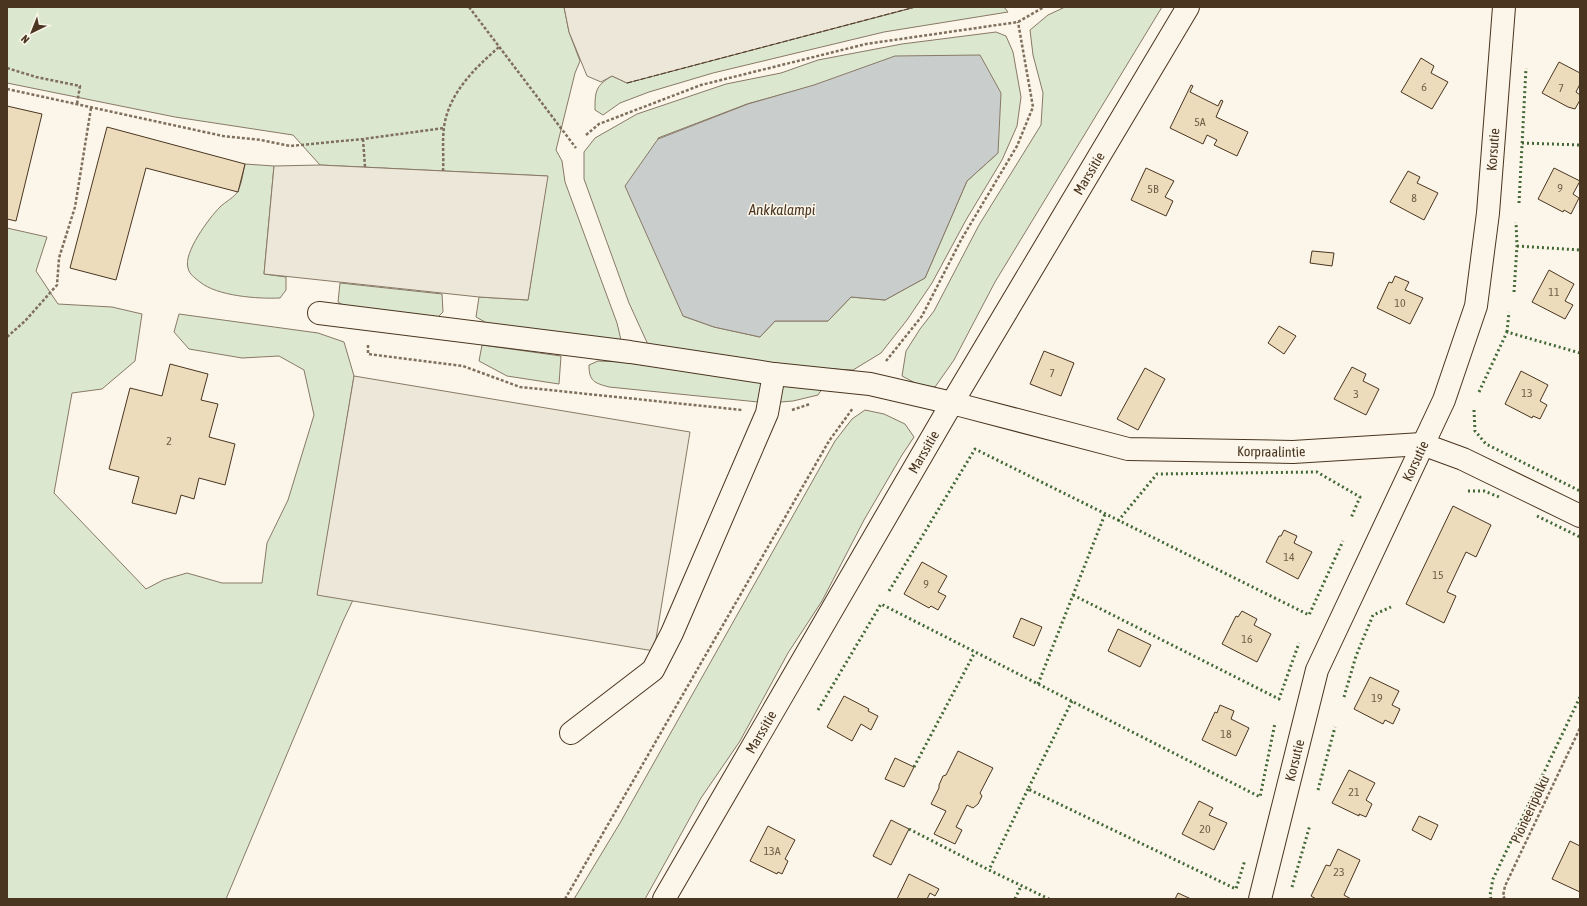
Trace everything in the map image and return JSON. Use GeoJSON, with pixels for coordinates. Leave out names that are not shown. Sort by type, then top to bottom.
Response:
{"type":"FeatureCollection","features":[{"type":"Feature","properties":{"kind":"street","name":"Marssitie"},"geometry":{"type":"LineString","coordinates":[[664,899],[952,403],[1188,7]]}},
{"type":"Feature","properties":{"kind":"street","name":"Korsutie"},"geometry":{"type":"LineString","coordinates":[[1260,899],[1317,670],[1444,400],[1476,306],[1488,213],[1504,7]]}},
{"type":"Feature","properties":{"kind":"street","name":"Korpraalintie"},"geometry":{"type":"LineString","coordinates":[[319,314],[630,352],[774,374],[870,384],[952,403],[1128,449],[1293,452],[1422,444],[1463,460],[1580,516]]}},
{"type":"Feature","properties":{"kind":"street"},"geometry":{"type":"LineString","coordinates":[[571,733],[654,670],[672,633],[767,413],[774,374]]}},
{"type":"Feature","properties":{"kind":"path"},"geometry":{"type":"LineString","coordinates":[[469,7],[576,148]]}},
{"type":"Feature","properties":{"kind":"path"},"geometry":{"type":"LineString","coordinates":[[586,135],[599,124],[701,85],[866,44],[1018,22],[1044,7]]}},
{"type":"Feature","properties":{"kind":"path"},"geometry":{"type":"LineString","coordinates":[[565,899],[829,441],[874,377],[922,316],[961,240],[1017,146],[1033,107],[1018,22]]}},
{"type":"Feature","properties":{"kind":"path"},"geometry":{"type":"LineString","coordinates":[[444,171],[444,128],[447,115],[460,86],[480,64],[499,47]]}},
{"type":"Feature","properties":{"kind":"path"},"geometry":{"type":"LineString","coordinates":[[7,68],[36,77],[80,86],[77,104]]}},
{"type":"Feature","properties":{"kind":"path"},"geometry":{"type":"LineString","coordinates":[[7,89],[223,136],[261,140],[290,146],[363,139],[444,128]]}},
{"type":"Feature","properties":{"kind":"path"},"geometry":{"type":"LineString","coordinates":[[7,337],[25,321],[57,285],[59,258],[75,207],[91,107]]}},
{"type":"Feature","properties":{"kind":"path"},"geometry":{"type":"LineString","coordinates":[[363,139],[365,167]]}},
{"type":"Feature","properties":{"kind":"path"},"geometry":{"type":"LineString","coordinates":[[368,320],[368,354],[463,366],[520,387],[767,413],[785,413],[815,403]]}},
{"type":"Feature","properties":{"kind":"path","name":"Pioneeripolku"},"geometry":{"type":"LineString","coordinates":[[1505,899],[1503,896],[1505,886],[1580,728]]}},
{"type":"Feature","properties":{"kind":"green space"},"geometry":{"type":"Polygon","coordinates":[[[7,7],[564,7],[569,32],[580,61],[575,73],[556,150],[562,161],[565,182],[617,323],[621,340],[492,326],[476,317],[479,297],[528,300],[547,176],[320,165],[293,135],[175,117],[7,83],[7,7]]]}},
{"type":"Feature","properties":{"kind":"green space"},"geometry":{"type":"Polygon","coordinates":[[[916,7],[1004,7],[1008,12],[884,32],[713,73],[649,92],[620,103],[603,115],[595,110],[595,98],[599,86],[612,76],[627,83],[916,7]]]}},
{"type":"Feature","properties":{"kind":"green space"},"geometry":{"type":"Polygon","coordinates":[[[1065,7],[1162,7],[995,282],[954,360],[935,387],[919,385],[902,376],[906,351],[934,311],[979,225],[1041,125],[1043,93],[1033,55],[1030,30],[1048,15],[1065,7]]]}},
{"type":"Feature","properties":{"kind":"green space"},"geometry":{"type":"Polygon","coordinates":[[[996,32],[1006,36],[1013,52],[1021,97],[1017,126],[1002,160],[966,220],[932,283],[907,320],[881,353],[853,370],[771,366],[650,349],[629,303],[584,179],[584,152],[595,138],[637,114],[726,84],[781,73],[818,60],[902,44],[996,32]],[[816,85],[747,104],[658,138],[683,316],[714,327],[760,337],[775,321],[828,321],[851,297],[885,300],[925,278],[967,181],[998,153],[816,85]]]}},
{"type":"Feature","properties":{"kind":"green space"},"geometry":{"type":"Polygon","coordinates":[[[245,164],[274,166],[264,274],[286,277],[286,290],[280,298],[238,296],[216,291],[207,287],[196,279],[188,268],[187,262],[189,254],[198,236],[220,207],[238,191],[245,164]]]}},
{"type":"Feature","properties":{"kind":"green space"},"geometry":{"type":"Polygon","coordinates":[[[7,228],[47,237],[36,271],[58,304],[112,307],[142,314],[135,361],[102,389],[72,393],[54,493],[146,589],[163,580],[187,573],[222,583],[262,583],[267,543],[288,500],[314,415],[304,370],[279,356],[242,358],[189,349],[174,332],[179,314],[318,333],[344,342],[354,376],[318,594],[353,600],[226,899],[7,899],[7,228]]]}},
{"type":"Feature","properties":{"kind":"green space"},"geometry":{"type":"Polygon","coordinates":[[[340,283],[442,294],[443,312],[436,319],[349,309],[338,302],[340,283]]]}},
{"type":"Feature","properties":{"kind":"green space"},"geometry":{"type":"Polygon","coordinates":[[[482,345],[561,356],[559,384],[507,376],[479,361],[482,345]]]}},
{"type":"Feature","properties":{"kind":"green space"},"geometry":{"type":"Polygon","coordinates":[[[598,361],[621,362],[822,389],[818,395],[793,401],[768,403],[609,387],[596,382],[591,378],[589,365],[598,361]]]}},
{"type":"Feature","properties":{"kind":"green space"},"geometry":{"type":"Polygon","coordinates":[[[865,410],[884,414],[905,424],[914,437],[864,520],[822,601],[788,653],[740,741],[701,798],[645,899],[574,899],[620,823],[835,441],[852,419],[865,410]]]}},
{"type":"Feature","properties":{"kind":"shaded area"},"geometry":{"type":"Polygon","coordinates":[[[564,7],[915,7],[627,83],[612,76],[601,82],[587,76],[569,32],[564,7]]]}},
{"type":"Feature","properties":{"kind":"shaded area"},"geometry":{"type":"Polygon","coordinates":[[[320,165],[548,176],[528,300],[479,297],[264,274],[274,166],[320,165]]]}},
{"type":"Feature","properties":{"kind":"shaded area"},"geometry":{"type":"Polygon","coordinates":[[[354,376],[690,432],[654,651],[317,595],[354,376]]]}},
{"type":"Feature","properties":{"kind":"water","name":"Ankkalampi"},"geometry":{"type":"Polygon","coordinates":[[[980,55],[1001,93],[998,153],[967,181],[925,278],[885,300],[851,297],[828,321],[775,321],[760,337],[714,327],[683,316],[625,186],[658,139],[748,104],[814,85],[895,56],[980,55]]]}},
{"type":"Feature","properties":{"kind":"building"},"geometry":{"type":"Polygon","coordinates":[[[1421,58],[1434,66],[1431,73],[1448,82],[1432,109],[1401,92],[1421,58]]]}},
{"type":"Feature","properties":{"kind":"building"},"geometry":{"type":"Polygon","coordinates":[[[1559,62],[1580,73],[1580,84],[1576,92],[1580,95],[1580,100],[1575,109],[1568,107],[1542,93],[1559,62]]]}},
{"type":"Feature","properties":{"kind":"building"},"geometry":{"type":"Polygon","coordinates":[[[1191,85],[1193,86],[1190,92],[1218,106],[1221,100],[1223,101],[1216,117],[1248,132],[1237,156],[1214,145],[1217,140],[1207,135],[1203,144],[1170,128],[1191,85]]]}},
{"type":"Feature","properties":{"kind":"building"},"geometry":{"type":"Polygon","coordinates":[[[7,106],[42,114],[16,221],[7,219],[7,106]]]}},
{"type":"Feature","properties":{"kind":"building"},"geometry":{"type":"Polygon","coordinates":[[[107,127],[245,164],[238,192],[146,168],[116,280],[70,268],[107,127]]]}},
{"type":"Feature","properties":{"kind":"building"},"geometry":{"type":"Polygon","coordinates":[[[1146,168],[1174,181],[1165,197],[1173,201],[1166,216],[1131,200],[1146,168]]]}},
{"type":"Feature","properties":{"kind":"building"},"geometry":{"type":"Polygon","coordinates":[[[1554,168],[1580,181],[1573,194],[1579,198],[1571,214],[1564,210],[1563,212],[1538,199],[1554,168]]]}},
{"type":"Feature","properties":{"kind":"building"},"geometry":{"type":"Polygon","coordinates":[[[1408,171],[1420,177],[1417,183],[1438,193],[1424,220],[1390,202],[1408,171]]]}},
{"type":"Feature","properties":{"kind":"building"},"geometry":{"type":"Polygon","coordinates":[[[1312,251],[1334,253],[1332,266],[1310,263],[1312,251]]]}},
{"type":"Feature","properties":{"kind":"building"},"geometry":{"type":"Polygon","coordinates":[[[1549,270],[1574,284],[1565,301],[1573,305],[1565,319],[1532,302],[1549,270]]]}},
{"type":"Feature","properties":{"kind":"building"},"geometry":{"type":"Polygon","coordinates":[[[1395,276],[1409,282],[1405,290],[1423,298],[1410,324],[1377,308],[1389,282],[1392,283],[1395,276]]]}},
{"type":"Feature","properties":{"kind":"building"},"geometry":{"type":"Polygon","coordinates":[[[1279,326],[1296,336],[1284,354],[1268,343],[1279,326]]]}},
{"type":"Feature","properties":{"kind":"building"},"geometry":{"type":"Polygon","coordinates":[[[1044,351],[1074,363],[1061,396],[1030,384],[1044,351]]]}},
{"type":"Feature","properties":{"kind":"building"},"geometry":{"type":"Polygon","coordinates":[[[170,364],[208,374],[201,400],[218,404],[209,437],[235,444],[225,485],[199,478],[194,499],[181,495],[176,514],[132,503],[139,477],[109,469],[130,388],[162,396],[170,364]]]}},
{"type":"Feature","properties":{"kind":"building"},"geometry":{"type":"Polygon","coordinates":[[[1352,367],[1366,374],[1363,381],[1379,389],[1366,415],[1334,399],[1352,367]]]}},
{"type":"Feature","properties":{"kind":"building"},"geometry":{"type":"Polygon","coordinates":[[[1145,368],[1165,379],[1138,430],[1117,419],[1145,368]]]}},
{"type":"Feature","properties":{"kind":"building"},"geometry":{"type":"Polygon","coordinates":[[[1521,371],[1548,385],[1540,401],[1547,405],[1540,419],[1533,416],[1532,418],[1505,404],[1521,371]]]}},
{"type":"Feature","properties":{"kind":"building"},"geometry":{"type":"Polygon","coordinates":[[[1453,506],[1491,525],[1476,557],[1466,552],[1447,592],[1456,596],[1444,623],[1406,604],[1453,506]]]}},
{"type":"Feature","properties":{"kind":"building"},"geometry":{"type":"Polygon","coordinates":[[[1284,530],[1297,536],[1294,543],[1312,552],[1298,579],[1266,562],[1279,536],[1281,536],[1284,530]]]}},
{"type":"Feature","properties":{"kind":"building"},"geometry":{"type":"Polygon","coordinates":[[[922,562],[947,576],[938,592],[946,596],[938,610],[931,606],[929,608],[904,594],[922,562]]]}},
{"type":"Feature","properties":{"kind":"building"},"geometry":{"type":"Polygon","coordinates":[[[1242,611],[1257,619],[1254,625],[1271,634],[1257,662],[1222,644],[1236,616],[1238,617],[1242,611]]]}},
{"type":"Feature","properties":{"kind":"building"},"geometry":{"type":"Polygon","coordinates":[[[1021,618],[1042,627],[1034,646],[1013,637],[1021,618]]]}},
{"type":"Feature","properties":{"kind":"building"},"geometry":{"type":"Polygon","coordinates":[[[1118,629],[1151,645],[1140,667],[1108,651],[1118,629]]]}},
{"type":"Feature","properties":{"kind":"building"},"geometry":{"type":"Polygon","coordinates":[[[1370,677],[1399,691],[1392,705],[1400,709],[1393,724],[1385,720],[1383,724],[1354,709],[1370,677]]]}},
{"type":"Feature","properties":{"kind":"building"},"geometry":{"type":"Polygon","coordinates":[[[844,696],[869,709],[868,711],[878,716],[871,730],[861,724],[852,741],[827,727],[844,696]]]}},
{"type":"Feature","properties":{"kind":"building"},"geometry":{"type":"Polygon","coordinates":[[[1220,705],[1234,711],[1231,719],[1249,728],[1236,756],[1202,740],[1215,712],[1217,713],[1220,705]]]}},
{"type":"Feature","properties":{"kind":"building"},"geometry":{"type":"Polygon","coordinates":[[[958,751],[993,768],[980,793],[982,796],[978,804],[973,808],[967,805],[956,827],[962,830],[955,844],[934,834],[946,811],[931,804],[943,776],[946,775],[958,751]]]}},
{"type":"Feature","properties":{"kind":"building"},"geometry":{"type":"Polygon","coordinates":[[[895,758],[914,767],[904,787],[885,779],[895,758]]]}},
{"type":"Feature","properties":{"kind":"building"},"geometry":{"type":"Polygon","coordinates":[[[1349,770],[1375,783],[1366,800],[1372,804],[1366,817],[1359,814],[1359,816],[1332,803],[1349,770]]]}},
{"type":"Feature","properties":{"kind":"building"},"geometry":{"type":"Polygon","coordinates":[[[1199,801],[1213,808],[1209,815],[1227,823],[1214,850],[1182,834],[1199,801]]]}},
{"type":"Feature","properties":{"kind":"building"},"geometry":{"type":"Polygon","coordinates":[[[1419,816],[1438,825],[1431,840],[1412,830],[1419,816]]]}},
{"type":"Feature","properties":{"kind":"building"},"geometry":{"type":"Polygon","coordinates":[[[891,820],[909,829],[891,865],[873,856],[891,820]]]}},
{"type":"Feature","properties":{"kind":"building"},"geometry":{"type":"Polygon","coordinates":[[[768,826],[795,840],[785,859],[788,861],[782,874],[778,872],[777,874],[750,861],[768,826]]]}},
{"type":"Feature","properties":{"kind":"building"},"geometry":{"type":"Polygon","coordinates":[[[1570,841],[1580,846],[1580,892],[1552,879],[1570,841]]]}},
{"type":"Feature","properties":{"kind":"building"},"geometry":{"type":"Polygon","coordinates":[[[1338,849],[1360,860],[1344,895],[1351,899],[1316,899],[1311,896],[1326,865],[1330,866],[1338,849]]]}},
{"type":"Feature","properties":{"kind":"building"},"geometry":{"type":"Polygon","coordinates":[[[909,874],[939,889],[935,896],[930,893],[927,899],[897,899],[909,874]]]}},
{"type":"Feature","properties":{"kind":"building"},"geometry":{"type":"Polygon","coordinates":[[[1178,893],[1191,899],[1175,899],[1178,893]]]}},
{"type":"Feature","properties":{"kind":"hedge"},"geometry":{"type":"LineString","coordinates":[[1519,203],[1526,68]]}},
{"type":"Feature","properties":{"kind":"hedge"},"geometry":{"type":"LineString","coordinates":[[1522,143],[1580,145]]}},
{"type":"Feature","properties":{"kind":"hedge"},"geometry":{"type":"LineString","coordinates":[[1514,292],[1517,246],[1516,222]]}},
{"type":"Feature","properties":{"kind":"hedge"},"geometry":{"type":"LineString","coordinates":[[1517,246],[1580,250]]}},
{"type":"Feature","properties":{"kind":"hedge"},"geometry":{"type":"LineString","coordinates":[[1507,332],[1509,312]]}},
{"type":"Feature","properties":{"kind":"hedge"},"geometry":{"type":"LineString","coordinates":[[1479,392],[1507,332],[1580,353]]}},
{"type":"Feature","properties":{"kind":"hedge"},"geometry":{"type":"LineString","coordinates":[[1474,410],[1475,431],[1486,444],[1580,491]]}},
{"type":"Feature","properties":{"kind":"hedge"},"geometry":{"type":"LineString","coordinates":[[889,591],[975,449],[1309,615],[1343,541]]}},
{"type":"Feature","properties":{"kind":"hedge"},"geometry":{"type":"LineString","coordinates":[[1118,521],[1157,474],[1317,472],[1360,497],[1351,518]]}},
{"type":"Feature","properties":{"kind":"hedge"},"geometry":{"type":"LineString","coordinates":[[1468,491],[1484,491],[1499,497]]}},
{"type":"Feature","properties":{"kind":"hedge"},"geometry":{"type":"LineString","coordinates":[[1038,684],[1105,514]]}},
{"type":"Feature","properties":{"kind":"hedge"},"geometry":{"type":"LineString","coordinates":[[1537,516],[1580,537]]}},
{"type":"Feature","properties":{"kind":"hedge"},"geometry":{"type":"LineString","coordinates":[[1073,595],[1279,699],[1299,643]]}},
{"type":"Feature","properties":{"kind":"hedge"},"geometry":{"type":"LineString","coordinates":[[818,710],[881,604],[1260,797],[1275,723]]}},
{"type":"Feature","properties":{"kind":"hedge"},"geometry":{"type":"LineString","coordinates":[[1344,697],[1356,656],[1373,615],[1391,607]]}},
{"type":"Feature","properties":{"kind":"hedge"},"geometry":{"type":"LineString","coordinates":[[914,767],[975,652]]}},
{"type":"Feature","properties":{"kind":"hedge"},"geometry":{"type":"LineString","coordinates":[[1491,899],[1490,895],[1493,879],[1580,697]]}},
{"type":"Feature","properties":{"kind":"hedge"},"geometry":{"type":"LineString","coordinates":[[1072,701],[1028,789],[1236,889],[1245,860]]}},
{"type":"Feature","properties":{"kind":"hedge"},"geometry":{"type":"LineString","coordinates":[[1318,790],[1335,727]]}},
{"type":"Feature","properties":{"kind":"hedge"},"geometry":{"type":"LineString","coordinates":[[1028,789],[989,870],[1049,899]]}},
{"type":"Feature","properties":{"kind":"hedge"},"geometry":{"type":"LineString","coordinates":[[1292,887],[1310,825]]}},
{"type":"Feature","properties":{"kind":"hedge"},"geometry":{"type":"LineString","coordinates":[[909,829],[989,870]]}},
{"type":"Feature","properties":{"kind":"hedge"},"geometry":{"type":"LineString","coordinates":[[1015,899],[1021,886]]}},
{"type":"Feature","properties":{"kind":"fence"},"geometry":{"type":"LineString","coordinates":[[627,83],[915,7]]}}]}
